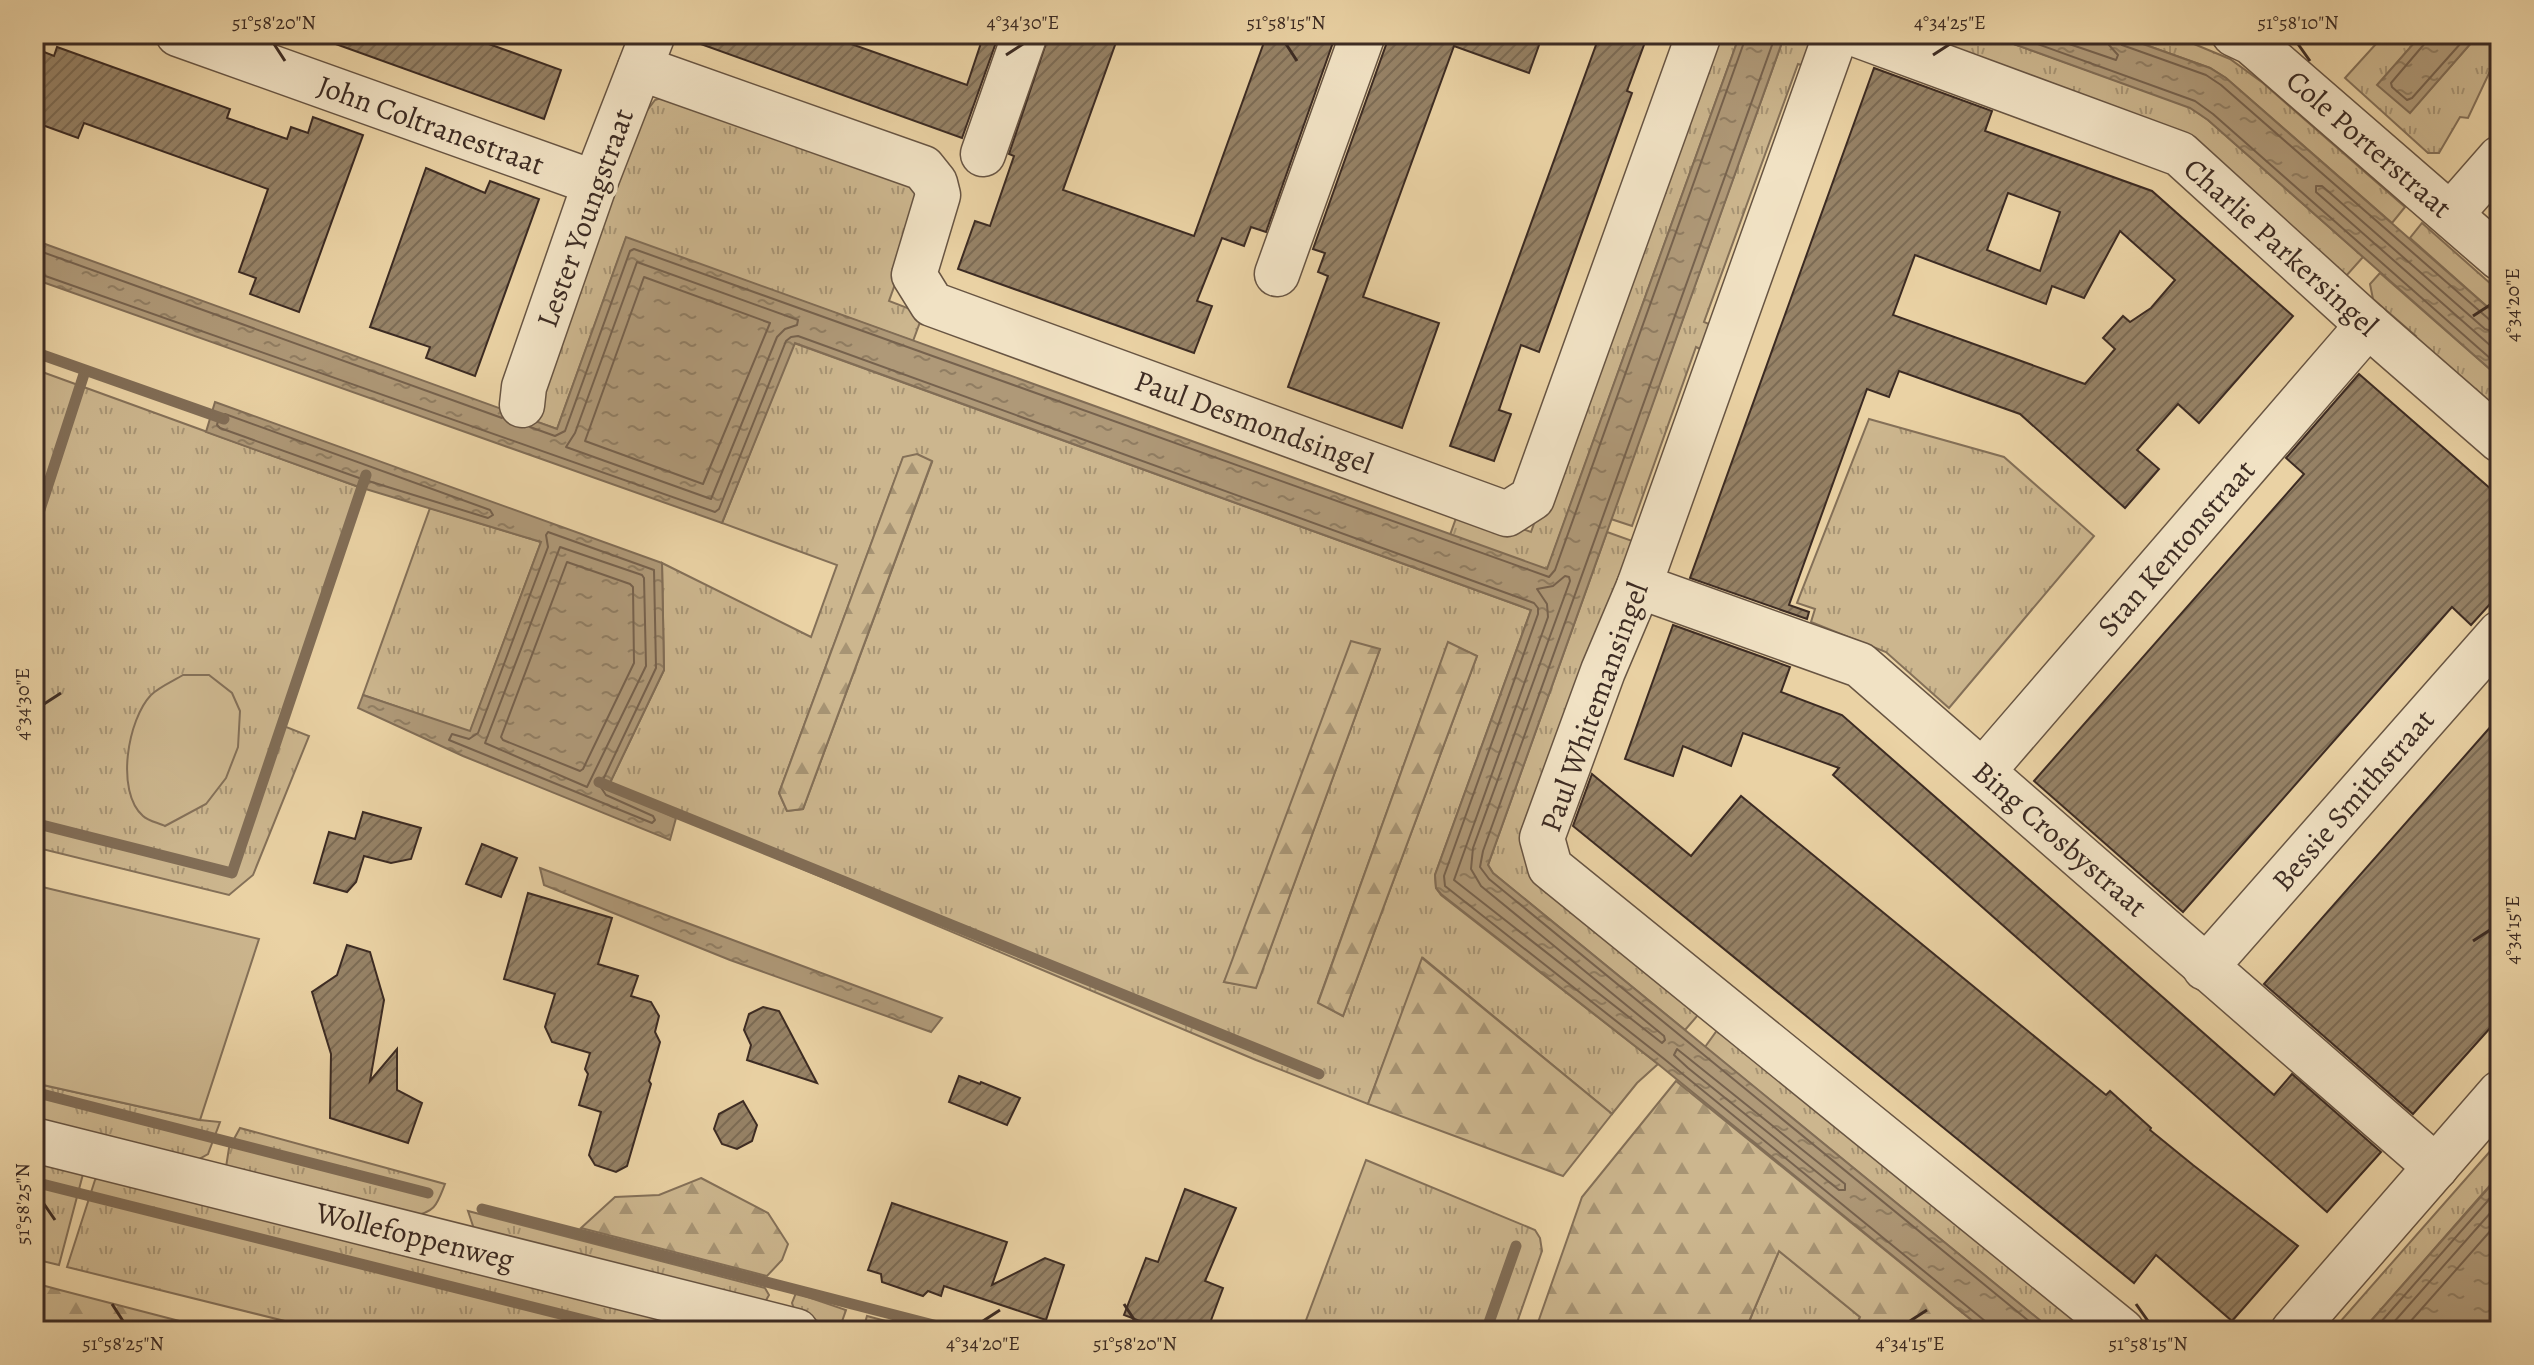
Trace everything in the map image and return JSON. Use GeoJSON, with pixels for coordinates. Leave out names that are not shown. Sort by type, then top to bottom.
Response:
{"type":"FeatureCollection","features":[{"type":"Feature","properties":{"kind":"street","name":"John Coltranestraat"},"geometry":{"type":"LineString","coordinates":[[178,34],[595,183]]}},
{"type":"Feature","properties":{"kind":"street"},"geometry":{"type":"LineString","coordinates":[[983,154],[1025,34]]}},
{"type":"Feature","properties":{"kind":"street"},"geometry":{"type":"LineString","coordinates":[[1277,274],[1363,34]]}},
{"type":"Feature","properties":{"kind":"street","name":"Paul Desmondsingel"},"geometry":{"type":"LineString","coordinates":[[647,51],[923,168],[935,183],[938,195],[914,275],[932,304],[1507,514],[1532,498],[1699,34]]}},
{"type":"Feature","properties":{"kind":"street","name":"Paul Whitemansingel"},"geometry":{"type":"LineString","coordinates":[[1836,34],[1639,586],[1603,671],[1542,838],[1550,867],[2122,1331]]}},
{"type":"Feature","properties":{"kind":"street","name":"Charlie Parkersingel"},"geometry":{"type":"LineString","coordinates":[[1855,34],[2180,154],[2500,440]]}},
{"type":"Feature","properties":{"kind":"street","name":"Cole Porterstraat"},"geometry":{"type":"LineString","coordinates":[[2234,34],[2251,42],[2500,258]]}},
{"type":"Feature","properties":{"kind":"street","name":"Lester Youngstraat"},"geometry":{"type":"LineString","coordinates":[[522,405],[524,387],[595,183],[647,51]]}},
{"type":"Feature","properties":{"kind":"street"},"geometry":{"type":"LineString","coordinates":[[2451,214],[2500,158]]}},
{"type":"Feature","properties":{"kind":"street","name":"Stan Kentonstraat"},"geometry":{"type":"LineString","coordinates":[[1983,771],[2368,325]]}},
{"type":"Feature","properties":{"kind":"street","name":"Bing Crosbystraat"},"geometry":{"type":"LineString","coordinates":[[1639,586],[1860,665],[2436,1167]]}},
{"type":"Feature","properties":{"kind":"street","name":"Bessie Smithstraat"},"geometry":{"type":"LineString","coordinates":[[2205,968],[2500,633]]}},
{"type":"Feature","properties":{"kind":"street"},"geometry":{"type":"LineString","coordinates":[[2293,1331],[2500,1093]]}},
{"type":"Feature","properties":{"kind":"street","name":"Wollefoppenweg"},"geometry":{"type":"LineString","coordinates":[[34,1140],[796,1331]]}},
{"type":"Feature","properties":{"kind":"green space"},"geometry":{"type":"Polygon","coordinates":[[[1711,34],[1740,34],[1547,570],[1450,535],[1460,507],[1531,532],[1711,34]]]}},
{"type":"Feature","properties":{"kind":"green space"},"geometry":{"type":"Polygon","coordinates":[[[1785,34],[1822,34],[1811,68],[1798,64],[1704,322],[1716,327],[1708,353],[1696,347],[1632,526],[1611,519],[1785,34]]]}},
{"type":"Feature","properties":{"kind":"green space"},"geometry":{"type":"Polygon","coordinates":[[[1883,34],[1986,34],[2190,107],[2363,257],[2342,277],[2186,146],[1883,34]]]}},
{"type":"Feature","properties":{"kind":"green space"},"geometry":{"type":"Polygon","coordinates":[[[2115,34],[2170,34],[2230,59],[2263,83],[2405,207],[2392,223],[2226,78],[2210,68],[2115,34]]]}},
{"type":"Feature","properties":{"kind":"green space"},"geometry":{"type":"Polygon","coordinates":[[[2385,34],[2422,34],[2378,85],[2410,112],[2479,34],[2500,34],[2500,56],[2468,118],[2460,117],[2439,153],[2428,153],[2345,78],[2385,34]]]}},
{"type":"Feature","properties":{"kind":"green space"},"geometry":{"type":"Polygon","coordinates":[[[666,96],[896,171],[915,191],[919,217],[889,301],[923,314],[913,341],[626,238],[557,429],[523,417],[615,193],[643,116],[655,100],[666,96]]]}},
{"type":"Feature","properties":{"kind":"green space"},"geometry":{"type":"Polygon","coordinates":[[[2422,223],[2500,292],[2500,318],[2410,238],[2422,223]]]}},
{"type":"Feature","properties":{"kind":"green space"},"geometry":{"type":"Polygon","coordinates":[[[2380,273],[2500,378],[2500,422],[2410,343],[2416,336],[2373,299],[2370,284],[2380,273]]]}},
{"type":"Feature","properties":{"kind":"green space"},"geometry":{"type":"Polygon","coordinates":[[[794,343],[1531,610],[1435,875],[1436,888],[1658,1064],[1637,1083],[1612,1114],[1423,958],[1368,1104],[1256,1060],[608,787],[664,670],[662,563],[811,637],[837,565],[722,523],[794,343]],[[903,458],[779,793],[787,811],[803,809],[932,462],[903,458]],[[1448,643],[1318,1002],[1343,1016],[1477,656],[1448,643]],[[1380,649],[1224,982],[1256,987],[1380,649]]]}},
{"type":"Feature","properties":{"kind":"green space"},"geometry":{"type":"Polygon","coordinates":[[[34,369],[359,487],[281,725],[309,736],[253,875],[229,895],[34,847],[34,369]]]}},
{"type":"Feature","properties":{"kind":"green space"},"geometry":{"type":"Polygon","coordinates":[[[1869,419],[2004,457],[2094,536],[1949,708],[1886,652],[1811,622],[1815,609],[1797,603],[1869,419]]]}},
{"type":"Feature","properties":{"kind":"green space"},"geometry":{"type":"Polygon","coordinates":[[[917,454],[932,461],[803,809],[787,811],[779,793],[903,457],[917,454]]]}},
{"type":"Feature","properties":{"kind":"green space"},"geometry":{"type":"Polygon","coordinates":[[[430,508],[541,542],[470,732],[363,695],[430,508]]]}},
{"type":"Feature","properties":{"kind":"green space"},"geometry":{"type":"Polygon","coordinates":[[[1607,532],[1638,543],[1534,833],[1698,1015],[1685,1030],[1493,873],[1488,865],[1607,532]]]}},
{"type":"Feature","properties":{"kind":"green space"},"geometry":{"type":"Polygon","coordinates":[[[1351,641],[1380,649],[1256,988],[1224,982],[1351,641]]]}},
{"type":"Feature","properties":{"kind":"green space"},"geometry":{"type":"Polygon","coordinates":[[[1448,642],[1477,656],[1343,1016],[1318,1003],[1448,642]]]}},
{"type":"Feature","properties":{"kind":"green space"},"geometry":{"type":"Polygon","coordinates":[[[183,675],[209,675],[232,693],[240,711],[238,747],[226,778],[206,804],[165,826],[145,818],[134,805],[129,790],[128,755],[131,737],[143,706],[154,692],[183,675]]]}},
{"type":"Feature","properties":{"kind":"green space"},"geometry":{"type":"Polygon","coordinates":[[[34,885],[259,939],[200,1120],[34,1083],[34,885]]]}},
{"type":"Feature","properties":{"kind":"green space"},"geometry":{"type":"Polygon","coordinates":[[[1422,958],[1612,1114],[1563,1176],[1368,1104],[1422,958]]]}},
{"type":"Feature","properties":{"kind":"green space"},"geometry":{"type":"Polygon","coordinates":[[[1718,1029],[2089,1331],[2053,1331],[1705,1047],[1718,1029]]]}},
{"type":"Feature","properties":{"kind":"green space"},"geometry":{"type":"Polygon","coordinates":[[[1676,1081],[1985,1331],[1854,1331],[1860,1317],[1779,1251],[1745,1331],[1535,1331],[1582,1197],[1676,1081]]]}},
{"type":"Feature","properties":{"kind":"green space"},"geometry":{"type":"Polygon","coordinates":[[[34,1083],[220,1122],[208,1154],[192,1163],[34,1121],[34,1083]]]}},
{"type":"Feature","properties":{"kind":"green space"},"geometry":{"type":"Polygon","coordinates":[[[240,1128],[445,1184],[435,1206],[413,1216],[226,1167],[229,1148],[240,1128]]]}},
{"type":"Feature","properties":{"kind":"green space"},"geometry":{"type":"Polygon","coordinates":[[[2500,1140],[2500,1174],[2362,1331],[2332,1331],[2500,1140]]]}},
{"type":"Feature","properties":{"kind":"green space"},"geometry":{"type":"Polygon","coordinates":[[[34,1155],[83,1174],[59,1265],[34,1259],[34,1155]]]}},
{"type":"Feature","properties":{"kind":"green space"},"geometry":{"type":"Polygon","coordinates":[[[1366,1160],[1535,1230],[1542,1251],[1514,1331],[1302,1331],[1366,1160]]]}},
{"type":"Feature","properties":{"kind":"green space"},"geometry":{"type":"Polygon","coordinates":[[[100,1175],[734,1331],[325,1331],[67,1267],[95,1180],[100,1175]]]}},
{"type":"Feature","properties":{"kind":"green space"},"geometry":{"type":"Polygon","coordinates":[[[701,1178],[768,1213],[788,1244],[782,1260],[767,1276],[581,1228],[615,1197],[659,1195],[701,1178]]]}},
{"type":"Feature","properties":{"kind":"green space"},"geometry":{"type":"Polygon","coordinates":[[[468,1211],[765,1288],[769,1295],[765,1302],[475,1232],[468,1211]]]}},
{"type":"Feature","properties":{"kind":"green space"},"geometry":{"type":"Polygon","coordinates":[[[1779,1251],[1860,1317],[1854,1331],[1745,1331],[1779,1251]]]}},
{"type":"Feature","properties":{"kind":"green space"},"geometry":{"type":"Polygon","coordinates":[[[34,1283],[60,1290],[218,1331],[34,1331],[34,1283]]]}},
{"type":"Feature","properties":{"kind":"green space"},"geometry":{"type":"Polygon","coordinates":[[[796,1293],[846,1310],[840,1327],[796,1315],[792,1303],[796,1293]]]}},
{"type":"Feature","properties":{"kind":"green space"},"geometry":{"type":"Polygon","coordinates":[[[867,1316],[923,1331],[866,1331],[867,1316]]]}},
{"type":"Feature","properties":{"kind":"water"},"geometry":{"type":"Polygon","coordinates":[[[1740,34],[1785,34],[1488,865],[1493,873],[2053,1331],[1985,1331],[1658,1064],[1436,888],[1435,875],[1531,610],[795,343],[722,523],[34,279],[34,240],[557,429],[626,237],[1547,569],[1740,34]]]}},
{"type":"Feature","properties":{"kind":"water"},"geometry":{"type":"Polygon","coordinates":[[[1986,34],[2115,34],[2210,68],[2226,78],[2500,318],[2500,378],[2208,120],[2190,108],[1986,34]]]}},
{"type":"Feature","properties":{"kind":"water"},"geometry":{"type":"Polygon","coordinates":[[[2422,34],[2479,34],[2410,113],[2377,85],[2422,34]]]}},
{"type":"Feature","properties":{"kind":"water"},"geometry":{"type":"Polygon","coordinates":[[[215,402],[662,563],[664,670],[608,787],[676,818],[670,840],[463,756],[358,708],[363,695],[470,731],[541,542],[359,487],[206,432],[215,402]]]}},
{"type":"Feature","properties":{"kind":"water"},"geometry":{"type":"Polygon","coordinates":[[[540,868],[942,1018],[931,1032],[730,960],[544,885],[540,868]]]}},
{"type":"Feature","properties":{"kind":"water"},"geometry":{"type":"Polygon","coordinates":[[[2500,1175],[2500,1331],[2362,1331],[2500,1175]]]}},
{"type":"Feature","properties":{"kind":"building"},"geometry":{"type":"Polygon","coordinates":[[[319,34],[461,34],[561,70],[544,119],[319,38],[319,34]]]}},
{"type":"Feature","properties":{"kind":"building"},"geometry":{"type":"Polygon","coordinates":[[[684,34],[823,34],[967,85],[984,34],[999,34],[962,138],[684,38],[684,34]]]}},
{"type":"Feature","properties":{"kind":"building"},"geometry":{"type":"Polygon","coordinates":[[[1049,34],[1119,34],[1063,190],[1194,236],[1267,34],[1336,34],[1266,232],[1251,227],[1244,246],[1222,238],[1197,301],[1212,306],[1194,353],[958,269],[975,221],[990,226],[1014,156],[1009,154],[1049,34]]]}},
{"type":"Feature","properties":{"kind":"building"},"geometry":{"type":"Polygon","coordinates":[[[1387,34],[1543,34],[1529,73],[1454,46],[1363,297],[1439,323],[1402,428],[1288,387],[1328,276],[1318,272],[1325,253],[1313,249],[1387,42],[1387,34]]]}},
{"type":"Feature","properties":{"kind":"building"},"geometry":{"type":"Polygon","coordinates":[[[1600,34],[1648,34],[1627,91],[1632,93],[1539,352],[1521,345],[1499,410],[1511,414],[1494,461],[1450,446],[1600,34]]]}},
{"type":"Feature","properties":{"kind":"building"},"geometry":{"type":"Polygon","coordinates":[[[57,47],[230,109],[227,118],[287,139],[291,127],[308,133],[313,117],[363,135],[299,312],[250,294],[256,278],[239,272],[268,189],[84,123],[78,138],[34,122],[34,48],[54,56],[57,47]]]}},
{"type":"Feature","properties":{"kind":"building"},"geometry":{"type":"Polygon","coordinates":[[[1874,68],[1992,111],[1985,131],[2152,191],[2293,316],[2199,423],[2178,404],[2137,450],[2159,469],[2125,508],[2020,414],[1899,371],[1889,397],[1867,389],[1789,605],[1809,612],[1807,619],[1690,578],[1874,68]],[[2008,193],[1987,250],[2040,271],[2060,212],[2008,193]],[[2120,231],[2084,298],[2052,286],[2046,304],[1915,255],[1893,315],[2085,384],[2115,349],[2103,338],[2123,316],[2130,322],[2151,308],[2175,280],[2120,231]]]}},
{"type":"Feature","properties":{"kind":"building"},"geometry":{"type":"Polygon","coordinates":[[[426,168],[485,193],[490,181],[539,199],[475,376],[426,358],[430,347],[370,327],[426,168]]]}},
{"type":"Feature","properties":{"kind":"building"},"geometry":{"type":"Polygon","coordinates":[[[2359,374],[2500,497],[2500,593],[2471,625],[2452,607],[2183,912],[2034,781],[2304,474],[2286,458],[2359,374]]]}},
{"type":"Feature","properties":{"kind":"building"},"geometry":{"type":"Polygon","coordinates":[[[1673,625],[1790,667],[1781,692],[1842,715],[2274,1095],[2292,1074],[2381,1152],[2327,1212],[1833,775],[1839,768],[1743,733],[1731,766],[1683,746],[1673,776],[1625,759],[1673,625]]]}},
{"type":"Feature","properties":{"kind":"building"},"geometry":{"type":"Polygon","coordinates":[[[2500,716],[2500,1017],[2413,1114],[2264,984],[2500,716]]]}},
{"type":"Feature","properties":{"kind":"building"},"geometry":{"type":"Polygon","coordinates":[[[1592,774],[1691,856],[1741,796],[2106,1095],[2110,1091],[2150,1130],[2298,1246],[2232,1321],[2156,1255],[2134,1283],[1573,826],[1592,774]]]}},
{"type":"Feature","properties":{"kind":"building"},"geometry":{"type":"Polygon","coordinates":[[[363,812],[421,828],[411,859],[391,863],[364,856],[356,882],[347,892],[314,883],[329,832],[355,839],[363,812]]]}},
{"type":"Feature","properties":{"kind":"building"},"geometry":{"type":"Polygon","coordinates":[[[482,844],[517,858],[501,897],[466,884],[482,844]]]}},
{"type":"Feature","properties":{"kind":"building"},"geometry":{"type":"Polygon","coordinates":[[[528,893],[612,918],[598,964],[638,976],[631,996],[651,1002],[659,1016],[655,1032],[660,1042],[649,1081],[651,1084],[627,1166],[616,1172],[595,1165],[589,1155],[601,1112],[579,1105],[590,1053],[552,1042],[545,1027],[555,994],[504,979],[528,893]]]}},
{"type":"Feature","properties":{"kind":"building"},"geometry":{"type":"Polygon","coordinates":[[[347,945],[370,952],[384,1000],[370,1081],[397,1049],[397,1090],[422,1103],[408,1143],[330,1118],[331,1054],[312,992],[337,975],[347,945]]]}},
{"type":"Feature","properties":{"kind":"building"},"geometry":{"type":"Polygon","coordinates":[[[763,1007],[779,1011],[817,1083],[747,1060],[751,1045],[744,1030],[749,1014],[763,1007]]]}},
{"type":"Feature","properties":{"kind":"building"},"geometry":{"type":"Polygon","coordinates":[[[959,1076],[1020,1098],[1007,1125],[949,1102],[959,1076]]]}},
{"type":"Feature","properties":{"kind":"building"},"geometry":{"type":"Polygon","coordinates":[[[743,1101],[757,1125],[752,1141],[737,1149],[722,1144],[714,1129],[719,1114],[743,1101]]]}},
{"type":"Feature","properties":{"kind":"building"},"geometry":{"type":"Polygon","coordinates":[[[1185,1189],[1236,1208],[1205,1281],[1223,1288],[1207,1331],[1166,1331],[1124,1315],[1146,1258],[1158,1262],[1185,1189]]]}},
{"type":"Feature","properties":{"kind":"building"},"geometry":{"type":"Polygon","coordinates":[[[892,1203],[1007,1242],[992,1285],[1045,1258],[1064,1265],[1046,1320],[944,1286],[941,1296],[928,1291],[923,1296],[882,1282],[881,1274],[868,1270],[892,1203]]]}},
{"type":"Feature","properties":{"kind":"waterway"},"geometry":{"type":"LineString","coordinates":[[34,352],[224,419]]}},
{"type":"Feature","properties":{"kind":"waterway"},"geometry":{"type":"LineString","coordinates":[[34,528],[85,371]]}},
{"type":"Feature","properties":{"kind":"waterway"},"geometry":{"type":"LineString","coordinates":[[34,823],[232,873],[366,475]]}},
{"type":"Feature","properties":{"kind":"waterway"},"geometry":{"type":"LineString","coordinates":[[599,782],[1319,1074]]}},
{"type":"Feature","properties":{"kind":"waterway"},"geometry":{"type":"LineString","coordinates":[[34,1092],[428,1193]]}},
{"type":"Feature","properties":{"kind":"waterway"},"geometry":{"type":"LineString","coordinates":[[34,1182],[628,1331]]}},
{"type":"Feature","properties":{"kind":"waterway"},"geometry":{"type":"LineString","coordinates":[[482,1209],[957,1331]]}},
{"type":"Feature","properties":{"kind":"waterway"},"geometry":{"type":"LineString","coordinates":[[1486,1331],[1516,1246]]}}]}
